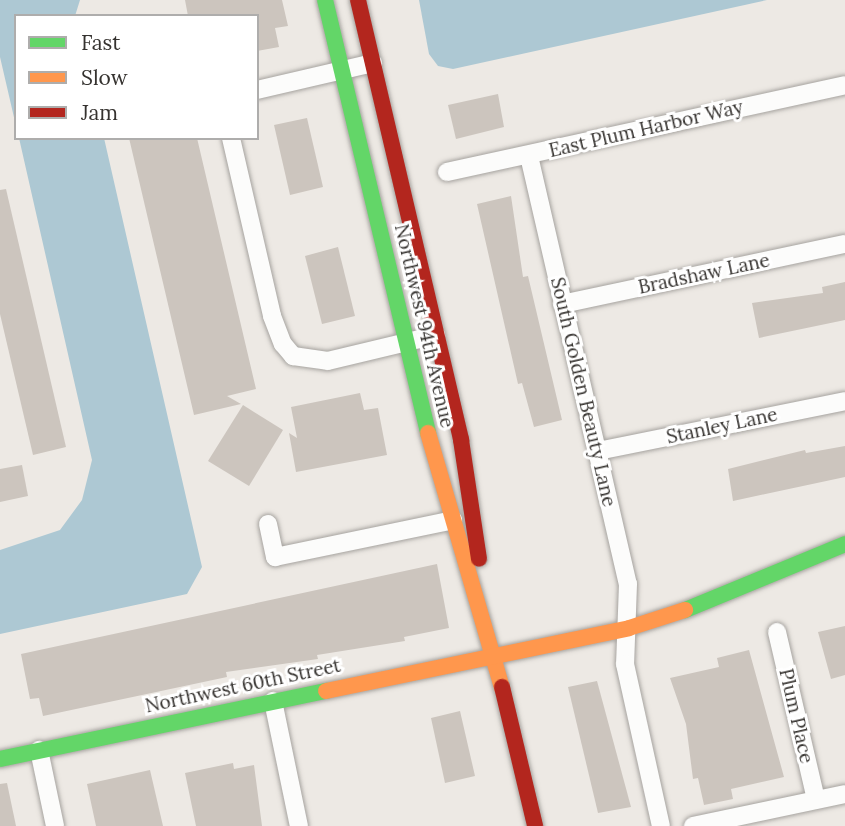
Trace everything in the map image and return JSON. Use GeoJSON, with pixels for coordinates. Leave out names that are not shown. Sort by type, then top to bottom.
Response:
{"type":"FeatureCollection","features":[{"type":"Feature","properties":{"kind":"street","name":"Northwest 94th Avenue"},"geometry":{"type":"LineString","coordinates":[[325,0],[406,342],[453,520],[495,657],[535,826]]}},
{"type":"Feature","properties":{"kind":"street","name":"Northwest 94th Avenue"},"geometry":{"type":"LineString","coordinates":[[358,0],[461,440],[495,657]]}},
{"type":"Feature","properties":{"kind":"street"},"geometry":{"type":"LineString","coordinates":[[259,90],[373,63]]}},
{"type":"Feature","properties":{"kind":"street","name":"East Plum Harbor Way"},"geometry":{"type":"LineString","coordinates":[[447,172],[845,85]]}},
{"type":"Feature","properties":{"kind":"street"},"geometry":{"type":"LineString","coordinates":[[231,140],[282,344],[293,356],[328,361],[436,335]]}},
{"type":"Feature","properties":{"kind":"street","name":"South Golden Beauty Lane"},"geometry":{"type":"LineString","coordinates":[[529,156],[628,584],[629,628],[625,664],[661,826]]}},
{"type":"Feature","properties":{"kind":"street","name":"Bradshaw Lane"},"geometry":{"type":"LineString","coordinates":[[562,304],[845,244]]}},
{"type":"Feature","properties":{"kind":"street","name":"Stanley Lane"},"geometry":{"type":"LineString","coordinates":[[598,451],[845,401]]}},
{"type":"Feature","properties":{"kind":"street"},"geometry":{"type":"LineString","coordinates":[[268,524],[275,556],[453,520]]}},
{"type":"Feature","properties":{"kind":"street","name":"Northwest 60th Street"},"geometry":{"type":"LineString","coordinates":[[0,759],[629,628],[713,601],[845,544]]}},
{"type":"Feature","properties":{"kind":"street","name":"Plum Place"},"geometry":{"type":"LineString","coordinates":[[777,632],[816,800]]}},
{"type":"Feature","properties":{"kind":"street"},"geometry":{"type":"LineString","coordinates":[[273,701],[299,826]]}},
{"type":"Feature","properties":{"kind":"street"},"geometry":{"type":"LineString","coordinates":[[39,750],[55,826]]}},
{"type":"Feature","properties":{"kind":"street"},"geometry":{"type":"LineString","coordinates":[[693,826],[845,794]]}},
{"type":"Feature","properties":{"kind":"water"},"geometry":{"type":"Polygon","coordinates":[[[0,0],[80,0],[76,14],[14,14],[14,117],[0,57],[0,0]]]}},
{"type":"Feature","properties":{"kind":"water"},"geometry":{"type":"Polygon","coordinates":[[[419,0],[767,0],[453,69],[438,66],[429,54],[419,0]]]}},
{"type":"Feature","properties":{"kind":"water"},"geometry":{"type":"Polygon","coordinates":[[[19,140],[104,140],[202,567],[187,594],[0,634],[0,550],[60,530],[82,500],[92,460],[19,140]]]}},
{"type":"Feature","properties":{"kind":"building"},"geometry":{"type":"Polygon","coordinates":[[[185,0],[282,0],[288,26],[275,28],[279,47],[259,51],[259,14],[188,14],[185,0]]]}},
{"type":"Feature","properties":{"kind":"building"},"geometry":{"type":"Polygon","coordinates":[[[498,94],[504,127],[456,139],[448,105],[498,94]]]}},
{"type":"Feature","properties":{"kind":"building"},"geometry":{"type":"Polygon","coordinates":[[[307,118],[323,187],[290,195],[274,125],[307,118]]]}},
{"type":"Feature","properties":{"kind":"building"},"geometry":{"type":"Polygon","coordinates":[[[129,140],[197,140],[256,389],[227,396],[241,404],[194,415],[129,140]]]}},
{"type":"Feature","properties":{"kind":"building"},"geometry":{"type":"Polygon","coordinates":[[[6,189],[66,447],[33,455],[0,314],[0,190],[6,189]]]}},
{"type":"Feature","properties":{"kind":"building"},"geometry":{"type":"Polygon","coordinates":[[[511,196],[523,277],[528,276],[562,420],[534,427],[522,383],[518,384],[477,204],[511,196]]]}},
{"type":"Feature","properties":{"kind":"building"},"geometry":{"type":"Polygon","coordinates":[[[338,247],[355,316],[322,324],[305,256],[338,247]]]}},
{"type":"Feature","properties":{"kind":"building"},"geometry":{"type":"Polygon","coordinates":[[[845,282],[845,320],[759,338],[752,303],[823,293],[822,287],[845,282]]]}},
{"type":"Feature","properties":{"kind":"building"},"geometry":{"type":"Polygon","coordinates":[[[360,393],[364,410],[378,408],[387,455],[296,472],[289,433],[297,438],[291,407],[360,393]]]}},
{"type":"Feature","properties":{"kind":"building"},"geometry":{"type":"Polygon","coordinates":[[[243,405],[283,430],[249,486],[208,461],[243,405]]]}},
{"type":"Feature","properties":{"kind":"building"},"geometry":{"type":"Polygon","coordinates":[[[845,446],[845,477],[733,501],[728,469],[805,450],[806,453],[845,446]]]}},
{"type":"Feature","properties":{"kind":"building"},"geometry":{"type":"Polygon","coordinates":[[[22,465],[28,496],[0,502],[0,469],[22,465]]]}},
{"type":"Feature","properties":{"kind":"building"},"geometry":{"type":"Polygon","coordinates":[[[437,564],[449,628],[404,637],[405,641],[317,655],[318,659],[226,672],[227,677],[43,716],[39,698],[30,699],[21,654],[437,564]]]}},
{"type":"Feature","properties":{"kind":"building"},"geometry":{"type":"Polygon","coordinates":[[[845,626],[845,675],[831,679],[818,632],[845,626]]]}},
{"type":"Feature","properties":{"kind":"building"},"geometry":{"type":"Polygon","coordinates":[[[749,650],[784,777],[731,789],[733,799],[704,805],[698,778],[693,779],[686,724],[670,678],[719,667],[717,658],[749,650]]]}},
{"type":"Feature","properties":{"kind":"building"},"geometry":{"type":"Polygon","coordinates":[[[597,681],[631,807],[598,813],[568,687],[597,681]]]}},
{"type":"Feature","properties":{"kind":"building"},"geometry":{"type":"Polygon","coordinates":[[[460,711],[475,776],[445,783],[431,718],[460,711]]]}},
{"type":"Feature","properties":{"kind":"building"},"geometry":{"type":"Polygon","coordinates":[[[233,763],[234,769],[254,765],[262,826],[196,826],[185,773],[233,763]]]}},
{"type":"Feature","properties":{"kind":"building"},"geometry":{"type":"Polygon","coordinates":[[[150,770],[163,826],[96,826],[87,784],[150,770]]]}},
{"type":"Feature","properties":{"kind":"building"},"geometry":{"type":"Polygon","coordinates":[[[7,783],[16,826],[0,826],[0,784],[7,783]]]}},
{"type":"Feature","properties":{"kind":"traffic: fast"},"geometry":{"type":"LineString","coordinates":[[325,0],[428,433]]}},
{"type":"Feature","properties":{"kind":"traffic: fast"},"geometry":{"type":"LineString","coordinates":[[685,610],[845,544]]}},
{"type":"Feature","properties":{"kind":"traffic: fast"},"geometry":{"type":"LineString","coordinates":[[0,759],[326,691]]}},
{"type":"Feature","properties":{"kind":"traffic: slow"},"geometry":{"type":"LineString","coordinates":[[428,433],[502,687]]}},
{"type":"Feature","properties":{"kind":"traffic: slow"},"geometry":{"type":"LineString","coordinates":[[326,691],[629,628],[685,610]]}},
{"type":"Feature","properties":{"kind":"traffic: jam"},"geometry":{"type":"LineString","coordinates":[[358,0],[461,440],[479,559]]}},
{"type":"Feature","properties":{"kind":"traffic: jam"},"geometry":{"type":"LineString","coordinates":[[502,687],[535,826]]}}]}
